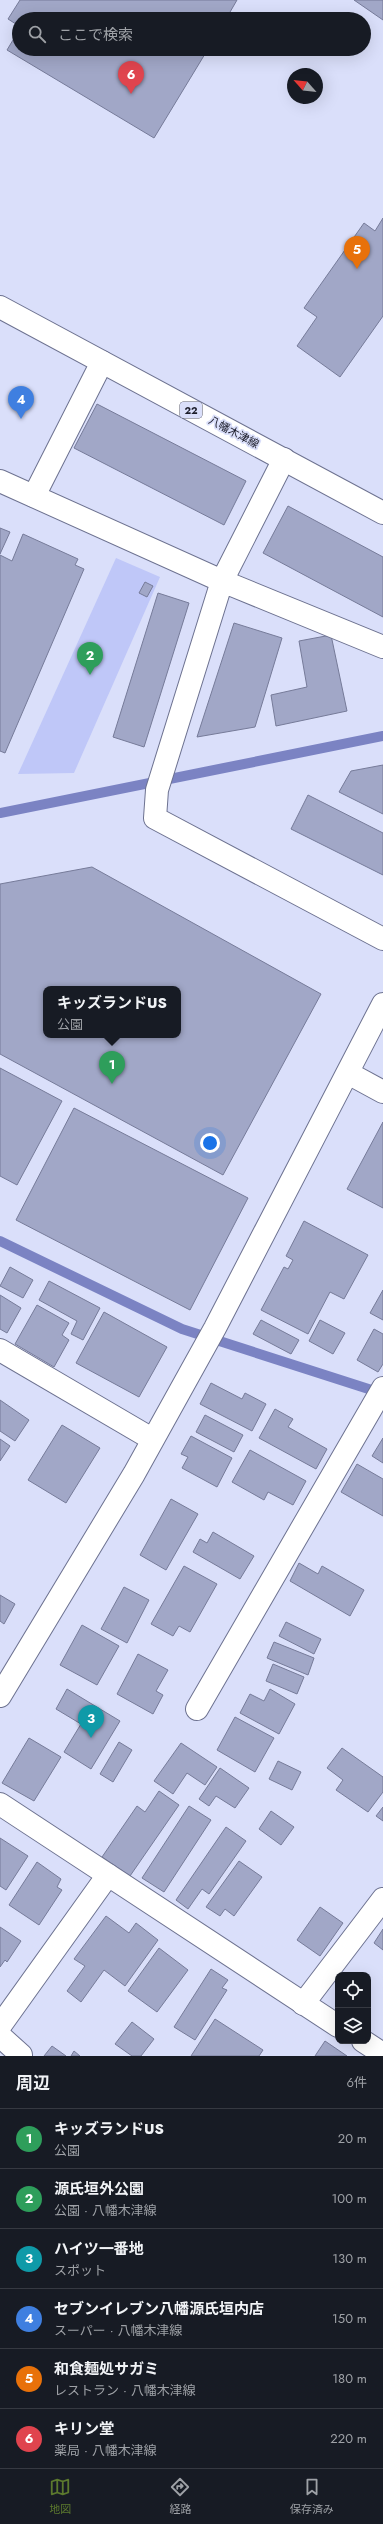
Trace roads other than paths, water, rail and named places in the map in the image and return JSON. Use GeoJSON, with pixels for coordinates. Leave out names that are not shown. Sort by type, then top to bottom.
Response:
{"type":"FeatureCollection","features":[{"type":"Feature","properties":{"kind":"street","name":"八幡木津線"},"geometry":{"type":"LineString","coordinates":[[0,307],[383,512]]}},
{"type":"Feature","properties":{"kind":"street"},"geometry":{"type":"LineString","coordinates":[[34,496],[102,362]]}},
{"type":"Feature","properties":{"kind":"street"},"geometry":{"type":"LineString","coordinates":[[284,459],[222,581],[157,790],[155,818],[383,939]]}},
{"type":"Feature","properties":{"kind":"street"},"geometry":{"type":"LineString","coordinates":[[0,481],[222,581],[383,647]]}},
{"type":"Feature","properties":{"kind":"street"},"geometry":{"type":"LineString","coordinates":[[0,1696],[134,1474],[210,1336],[383,1004]]}},
{"type":"Feature","properties":{"kind":"street"},"geometry":{"type":"LineString","coordinates":[[348,1072],[383,1092]]}},
{"type":"Feature","properties":{"kind":"street"},"geometry":{"type":"LineString","coordinates":[[0,1350],[152,1439]]}},
{"type":"Feature","properties":{"kind":"street"},"geometry":{"type":"LineString","coordinates":[[197,1709],[379,1396]]}},
{"type":"Feature","properties":{"kind":"street"},"geometry":{"type":"LineString","coordinates":[[0,1804],[335,2024]]}},
{"type":"Feature","properties":{"kind":"street"},"geometry":{"type":"LineString","coordinates":[[0,2026],[108,1875]]}},
{"type":"Feature","properties":{"kind":"street"},"geometry":{"type":"LineString","coordinates":[[303,2004],[383,1899]]}},
{"type":"Feature","properties":{"kind":"street"},"geometry":{"type":"LineString","coordinates":[[0,2036],[21,2055]]}},
{"type":"Feature","properties":{"kind":"street"},"geometry":{"type":"LineString","coordinates":[[368,2044],[383,2054]]}},
{"type":"Feature","properties":{"kind":"waterway"},"geometry":{"type":"LineString","coordinates":[[0,813],[383,736]]}},
{"type":"Feature","properties":{"kind":"waterway"},"geometry":{"type":"LineString","coordinates":[[0,1241],[182,1329],[381,1393]]}},
{"type":"Feature","properties":{"kind":"place","name":"キリン堂"},"geometry":{"type":"Point","coordinates":[131,94]}},
{"type":"Feature","properties":{"kind":"place","name":"和食麺処サガミ"},"geometry":{"type":"Point","coordinates":[357,269]}},
{"type":"Feature","properties":{"kind":"place","name":"セブンイレブン八幡源氏垣内店"},"geometry":{"type":"Point","coordinates":[21,419]}},
{"type":"Feature","properties":{"kind":"place","name":"源氏垣外公園"},"geometry":{"type":"Point","coordinates":[90,675]}},
{"type":"Feature","properties":{"kind":"place","name":"キッズランドUS"},"geometry":{"type":"Point","coordinates":[112,1084]}},
{"type":"Feature","properties":{"kind":"place","name":"ハイツ一番地"},"geometry":{"type":"Point","coordinates":[91,1738]}}]}
